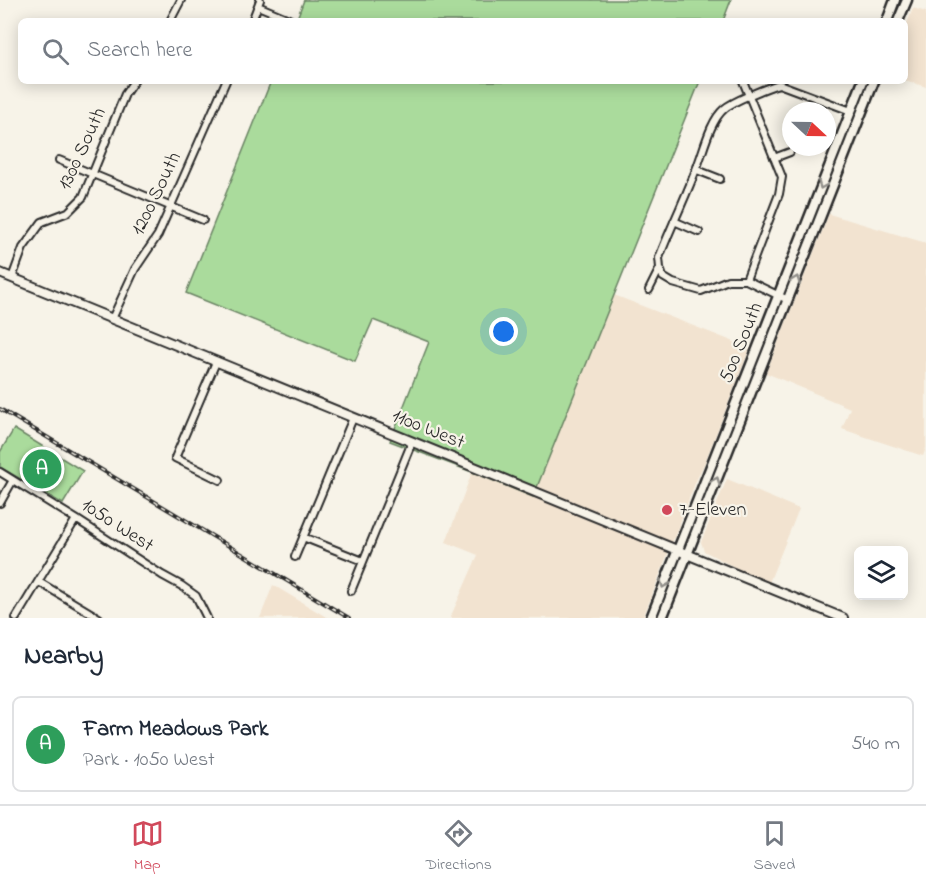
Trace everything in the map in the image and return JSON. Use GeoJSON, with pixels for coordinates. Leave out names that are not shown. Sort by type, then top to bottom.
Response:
{"type":"FeatureCollection","features":[{"type":"Feature","properties":{"kind":"main road"},"geometry":{"type":"LineString","coordinates":[[888,18],[895,0]]}},
{"type":"Feature","properties":{"kind":"main road"},"geometry":{"type":"LineString","coordinates":[[899,18],[906,0]]}},
{"type":"Feature","properties":{"kind":"main road","name":"500 South"},"geometry":{"type":"LineString","coordinates":[[651,618],[862,84]]}},
{"type":"Feature","properties":{"kind":"main road","name":"500 South"},"geometry":{"type":"LineString","coordinates":[[662,618],[873,84]]}},
{"type":"Feature","properties":{"kind":"street"},"geometry":{"type":"LineString","coordinates":[[172,18],[181,0]]}},
{"type":"Feature","properties":{"kind":"street"},"geometry":{"type":"LineString","coordinates":[[253,18],[259,3],[287,18]]}},
{"type":"Feature","properties":{"kind":"street","name":"1300 South"},"geometry":{"type":"LineString","coordinates":[[12,278],[23,248],[42,222],[68,212],[83,197],[125,94],[132,84]]}},
{"type":"Feature","properties":{"kind":"street","name":"1200 South"},"geometry":{"type":"LineString","coordinates":[[112,319],[135,269],[158,236],[225,84]]}},
{"type":"Feature","properties":{"kind":"street"},"geometry":{"type":"LineString","coordinates":[[743,84],[782,177],[781,186],[746,279]]}},
{"type":"Feature","properties":{"kind":"street"},"geometry":{"type":"LineString","coordinates":[[788,300],[746,279],[728,280],[701,291],[673,283],[663,277],[659,258],[697,170],[713,126],[718,115],[725,108],[779,84],[851,111]]}},
{"type":"Feature","properties":{"kind":"street"},"geometry":{"type":"LineString","coordinates":[[774,158],[782,155]]}},
{"type":"Feature","properties":{"kind":"street"},"geometry":{"type":"LineString","coordinates":[[59,160],[202,220]]}},
{"type":"Feature","properties":{"kind":"street"},"geometry":{"type":"LineString","coordinates":[[697,170],[720,179]]}},
{"type":"Feature","properties":{"kind":"street"},"geometry":{"type":"LineString","coordinates":[[674,221],[699,232]]}},
{"type":"Feature","properties":{"kind":"street"},"geometry":{"type":"LineString","coordinates":[[648,291],[660,268]]}},
{"type":"Feature","properties":{"kind":"street","name":"1100 West"},"geometry":{"type":"LineString","coordinates":[[0,273],[843,618]]}},
{"type":"Feature","properties":{"kind":"street"},"geometry":{"type":"LineString","coordinates":[[216,362],[175,458],[220,480]]}},
{"type":"Feature","properties":{"kind":"street"},"geometry":{"type":"LineString","coordinates":[[295,557],[353,418]]}},
{"type":"Feature","properties":{"kind":"street"},"geometry":{"type":"LineString","coordinates":[[351,591],[412,442]]}},
{"type":"Feature","properties":{"kind":"street","name":"1050 West"},"geometry":{"type":"LineString","coordinates":[[0,472],[196,596],[207,617]]}},
{"type":"Feature","properties":{"kind":"street"},"geometry":{"type":"LineString","coordinates":[[0,503],[13,480]]}},
{"type":"Feature","properties":{"kind":"street"},"geometry":{"type":"LineString","coordinates":[[16,618],[76,519]]}},
{"type":"Feature","properties":{"kind":"street"},"geometry":{"type":"LineString","coordinates":[[303,537],[363,561]]}},
{"type":"Feature","properties":{"kind":"street"},"geometry":{"type":"LineString","coordinates":[[39,582],[99,618]]}},
{"type":"Feature","properties":{"kind":"shaded area"},"geometry":{"type":"Polygon","coordinates":[[[913,8],[926,12],[926,87],[908,81],[908,21],[913,8]]]}},
{"type":"Feature","properties":{"kind":"shaded area"},"geometry":{"type":"Polygon","coordinates":[[[829,214],[926,243],[926,448],[923,456],[842,429],[850,408],[766,373],[829,214]]]}},
{"type":"Feature","properties":{"kind":"shaded area"},"geometry":{"type":"Polygon","coordinates":[[[614,295],[750,348],[643,618],[450,618],[478,555],[446,542],[472,472],[533,497],[614,295]]]}},
{"type":"Feature","properties":{"kind":"shaded area"},"geometry":{"type":"Polygon","coordinates":[[[727,479],[799,509],[768,585],[704,551],[701,542],[727,479]]]}},
{"type":"Feature","properties":{"kind":"shaded area"},"geometry":{"type":"Polygon","coordinates":[[[273,585],[328,618],[260,618],[273,585]]]}},
{"type":"Feature","properties":{"kind":"green space"},"geometry":{"type":"Polygon","coordinates":[[[304,0],[731,0],[724,18],[297,18],[304,0]]]}},
{"type":"Feature","properties":{"kind":"green space"},"geometry":{"type":"Polygon","coordinates":[[[270,84],[699,84],[533,497],[390,441],[429,342],[373,320],[355,361],[186,293],[270,84]]]}},
{"type":"Feature","properties":{"kind":"green space"},"geometry":{"type":"Polygon","coordinates":[[[14,429],[83,471],[63,504],[0,467],[0,452],[14,429]]]}},
{"type":"Feature","properties":{"kind":"railway"},"geometry":{"type":"LineString","coordinates":[[0,409],[349,618]]}},
{"type":"Feature","properties":{"kind":"place","name":"Farm Meadows Park"},"geometry":{"type":"Point","coordinates":[42,469]}},
{"type":"Feature","properties":{"kind":"place","name":"7-Eleven"},"geometry":{"type":"Point","coordinates":[667,510]}}]}
